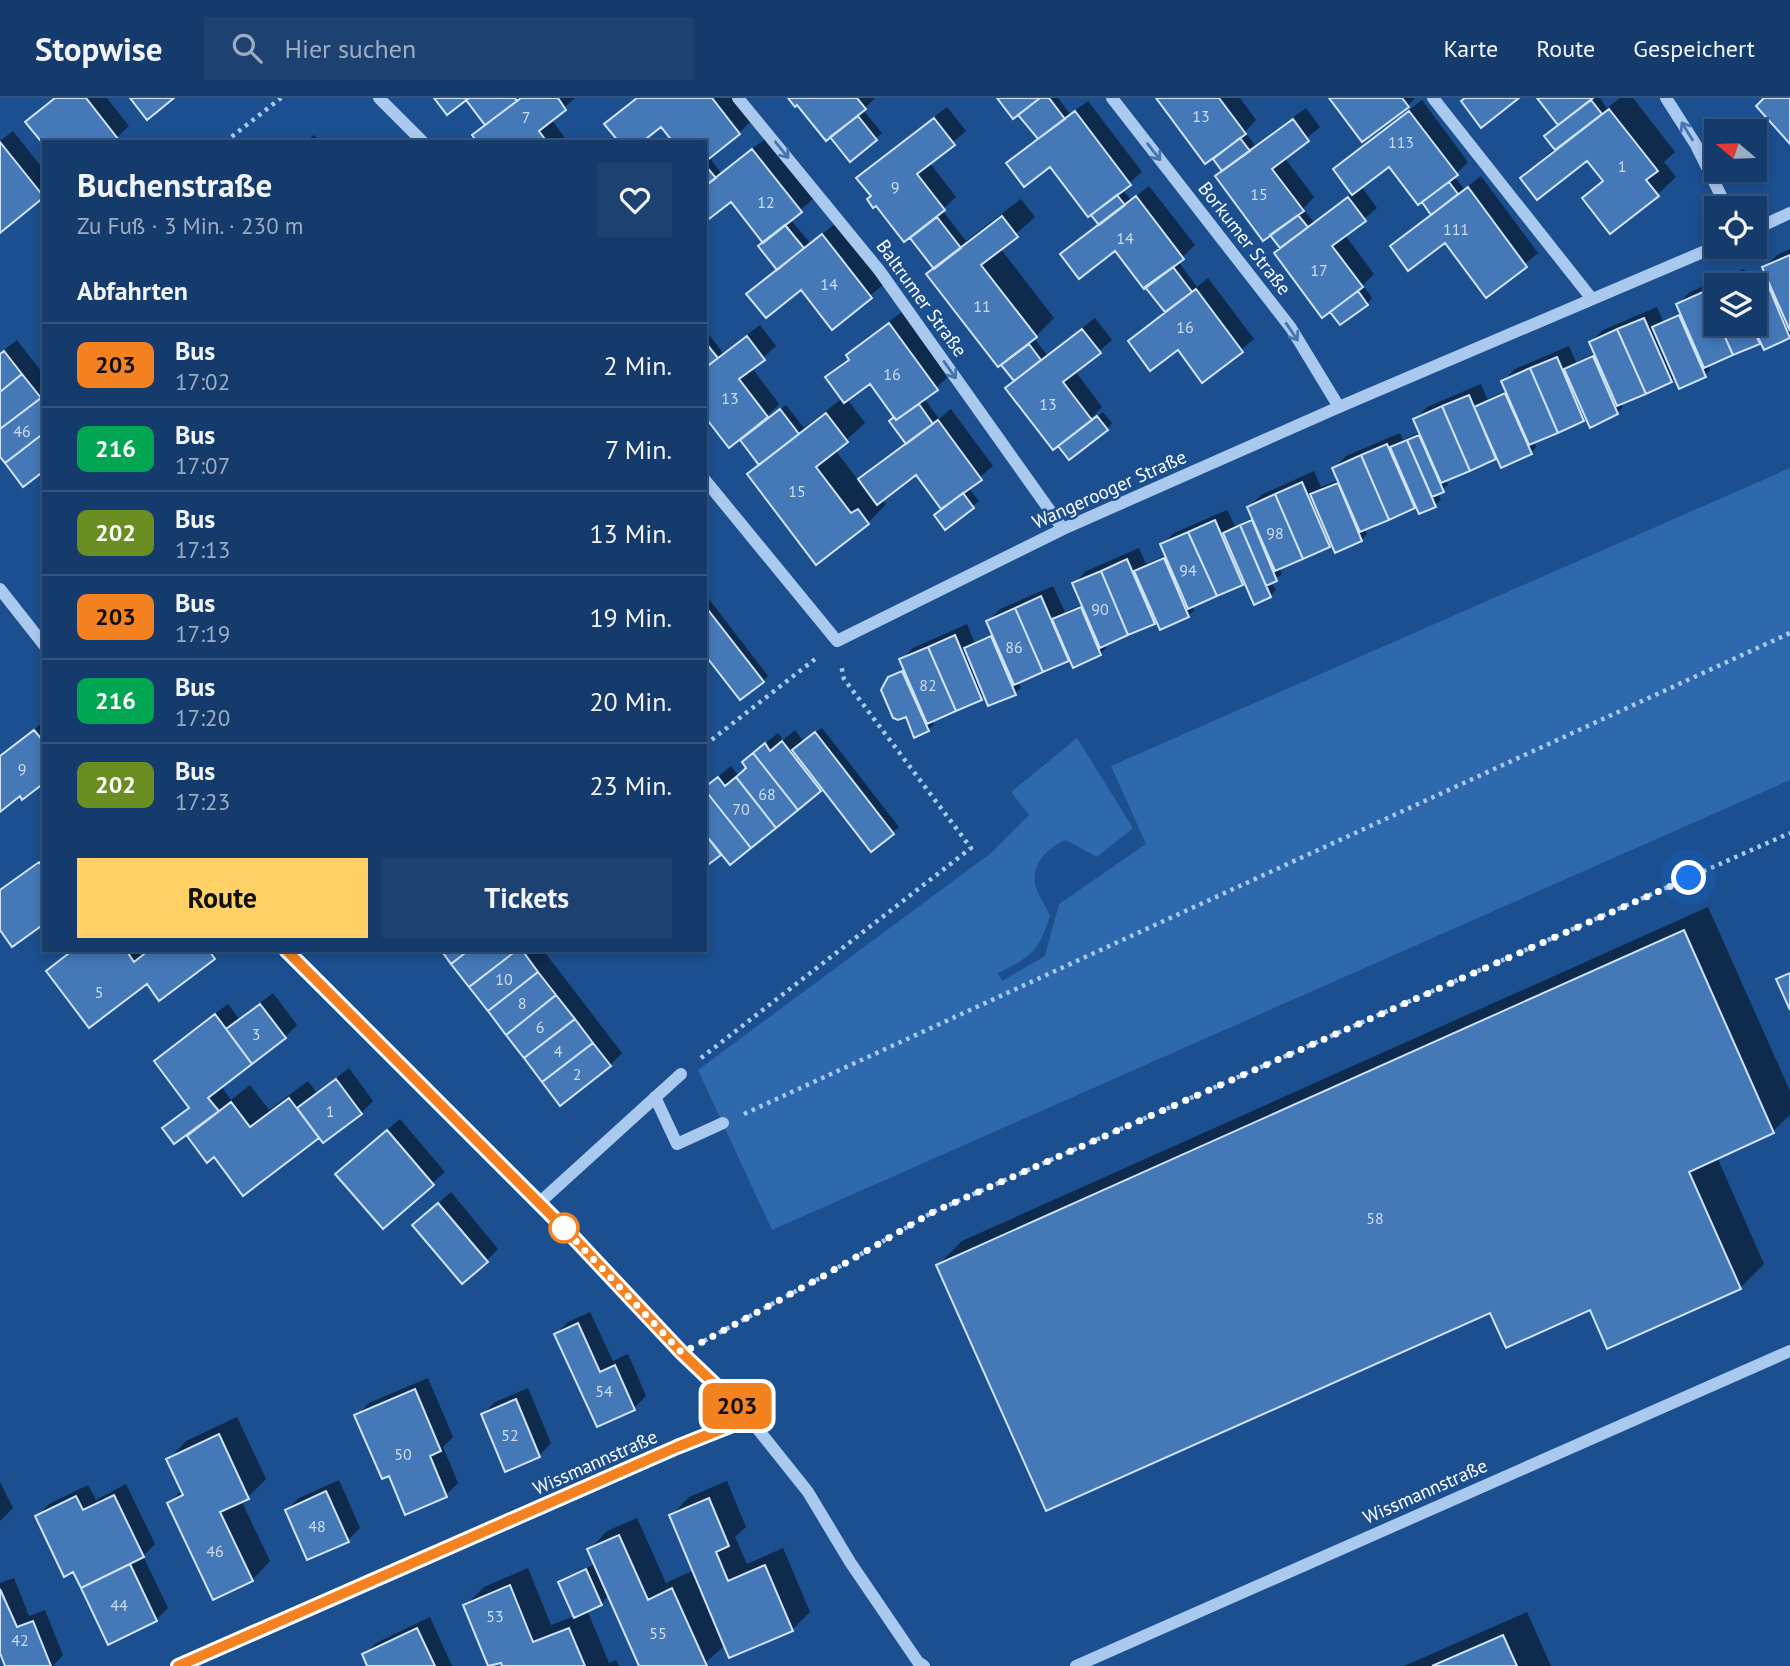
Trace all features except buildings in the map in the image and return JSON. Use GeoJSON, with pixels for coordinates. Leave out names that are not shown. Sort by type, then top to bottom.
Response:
{"type":"FeatureCollection","features":[{"type":"Feature","properties":{"kind":"street"},"geometry":{"type":"LineString","coordinates":[[379,98],[421,140]]}},
{"type":"Feature","properties":{"kind":"street","name":"Baltrumer Straße"},"geometry":{"type":"LineString","coordinates":[[738,98],[879,270],[1063,529]]}},
{"type":"Feature","properties":{"kind":"street","name":"Borkumer Straße"},"geometry":{"type":"LineString","coordinates":[[1112,98],[1291,328],[1339,407]]}},
{"type":"Feature","properties":{"kind":"street"},"geometry":{"type":"LineString","coordinates":[[1433,98],[1592,299]]}},
{"type":"Feature","properties":{"kind":"street"},"geometry":{"type":"LineString","coordinates":[[1667,98],[1696,145],[1721,196]]}},
{"type":"Feature","properties":{"kind":"street"},"geometry":{"type":"LineString","coordinates":[[1767,224],[1790,213]]}},
{"type":"Feature","properties":{"kind":"street","name":"Wangerooger Straße"},"geometry":{"type":"LineString","coordinates":[[837,641],[1063,529],[1339,407],[1704,252]]}},
{"type":"Feature","properties":{"kind":"street"},"geometry":{"type":"LineString","coordinates":[[707,482],[837,641]]}},
{"type":"Feature","properties":{"kind":"street"},"geometry":{"type":"LineString","coordinates":[[0,589],[42,642]]}},
{"type":"Feature","properties":{"kind":"street"},"geometry":{"type":"LineString","coordinates":[[288,952],[539,1203],[682,1353],[750,1418],[808,1492],[858,1573],[923,1666]]}},
{"type":"Feature","properties":{"kind":"street"},"geometry":{"type":"LineString","coordinates":[[539,1203],[681,1074]]}},
{"type":"Feature","properties":{"kind":"street"},"geometry":{"type":"LineString","coordinates":[[655,1097],[677,1144],[723,1123]]}},
{"type":"Feature","properties":{"kind":"street","name":"Wissmannstraße"},"geometry":{"type":"LineString","coordinates":[[1076,1666],[1790,1352]]}},
{"type":"Feature","properties":{"kind":"street","name":"Wissmannstraße"},"geometry":{"type":"LineString","coordinates":[[178,1666],[677,1447],[750,1418]]}},
{"type":"Feature","properties":{"kind":"path"},"geometry":{"type":"LineString","coordinates":[[228,140],[281,98]]}},
{"type":"Feature","properties":{"kind":"path"},"geometry":{"type":"LineString","coordinates":[[723,1123],[1790,633]]}},
{"type":"Feature","properties":{"kind":"path"},"geometry":{"type":"LineString","coordinates":[[681,1074],[971,848],[844,679],[837,641],[707,743]]}},
{"type":"Feature","properties":{"kind":"path"},"geometry":{"type":"LineString","coordinates":[[682,1353],[820,1278],[933,1212],[1790,833]]}},
{"type":"Feature","properties":{"kind":"shaded area"},"geometry":{"type":"Polygon","coordinates":[[[1790,468],[1790,780],[772,1230],[698,1070],[991,853],[1029,815],[1011,792],[1077,738],[1133,828],[1097,857],[1066,840],[1047,851],[1036,869],[1035,884],[1050,916],[1042,937],[1032,952],[998,973],[1002,981],[1045,956],[1059,904],[1146,844],[1111,766],[1790,468]]]}},
{"type":"Feature","properties":{"kind":"bus line","name":"203"},"geometry":{"type":"LineString","coordinates":[[178,1666],[677,1447],[750,1418],[682,1353],[575,1239],[288,952]]}},
{"type":"Feature","properties":{"kind":"route"},"geometry":{"type":"LineString","coordinates":[[564,1228],[557,1221],[682,1353],[820,1278],[933,1212],[1689,878]]}}]}
